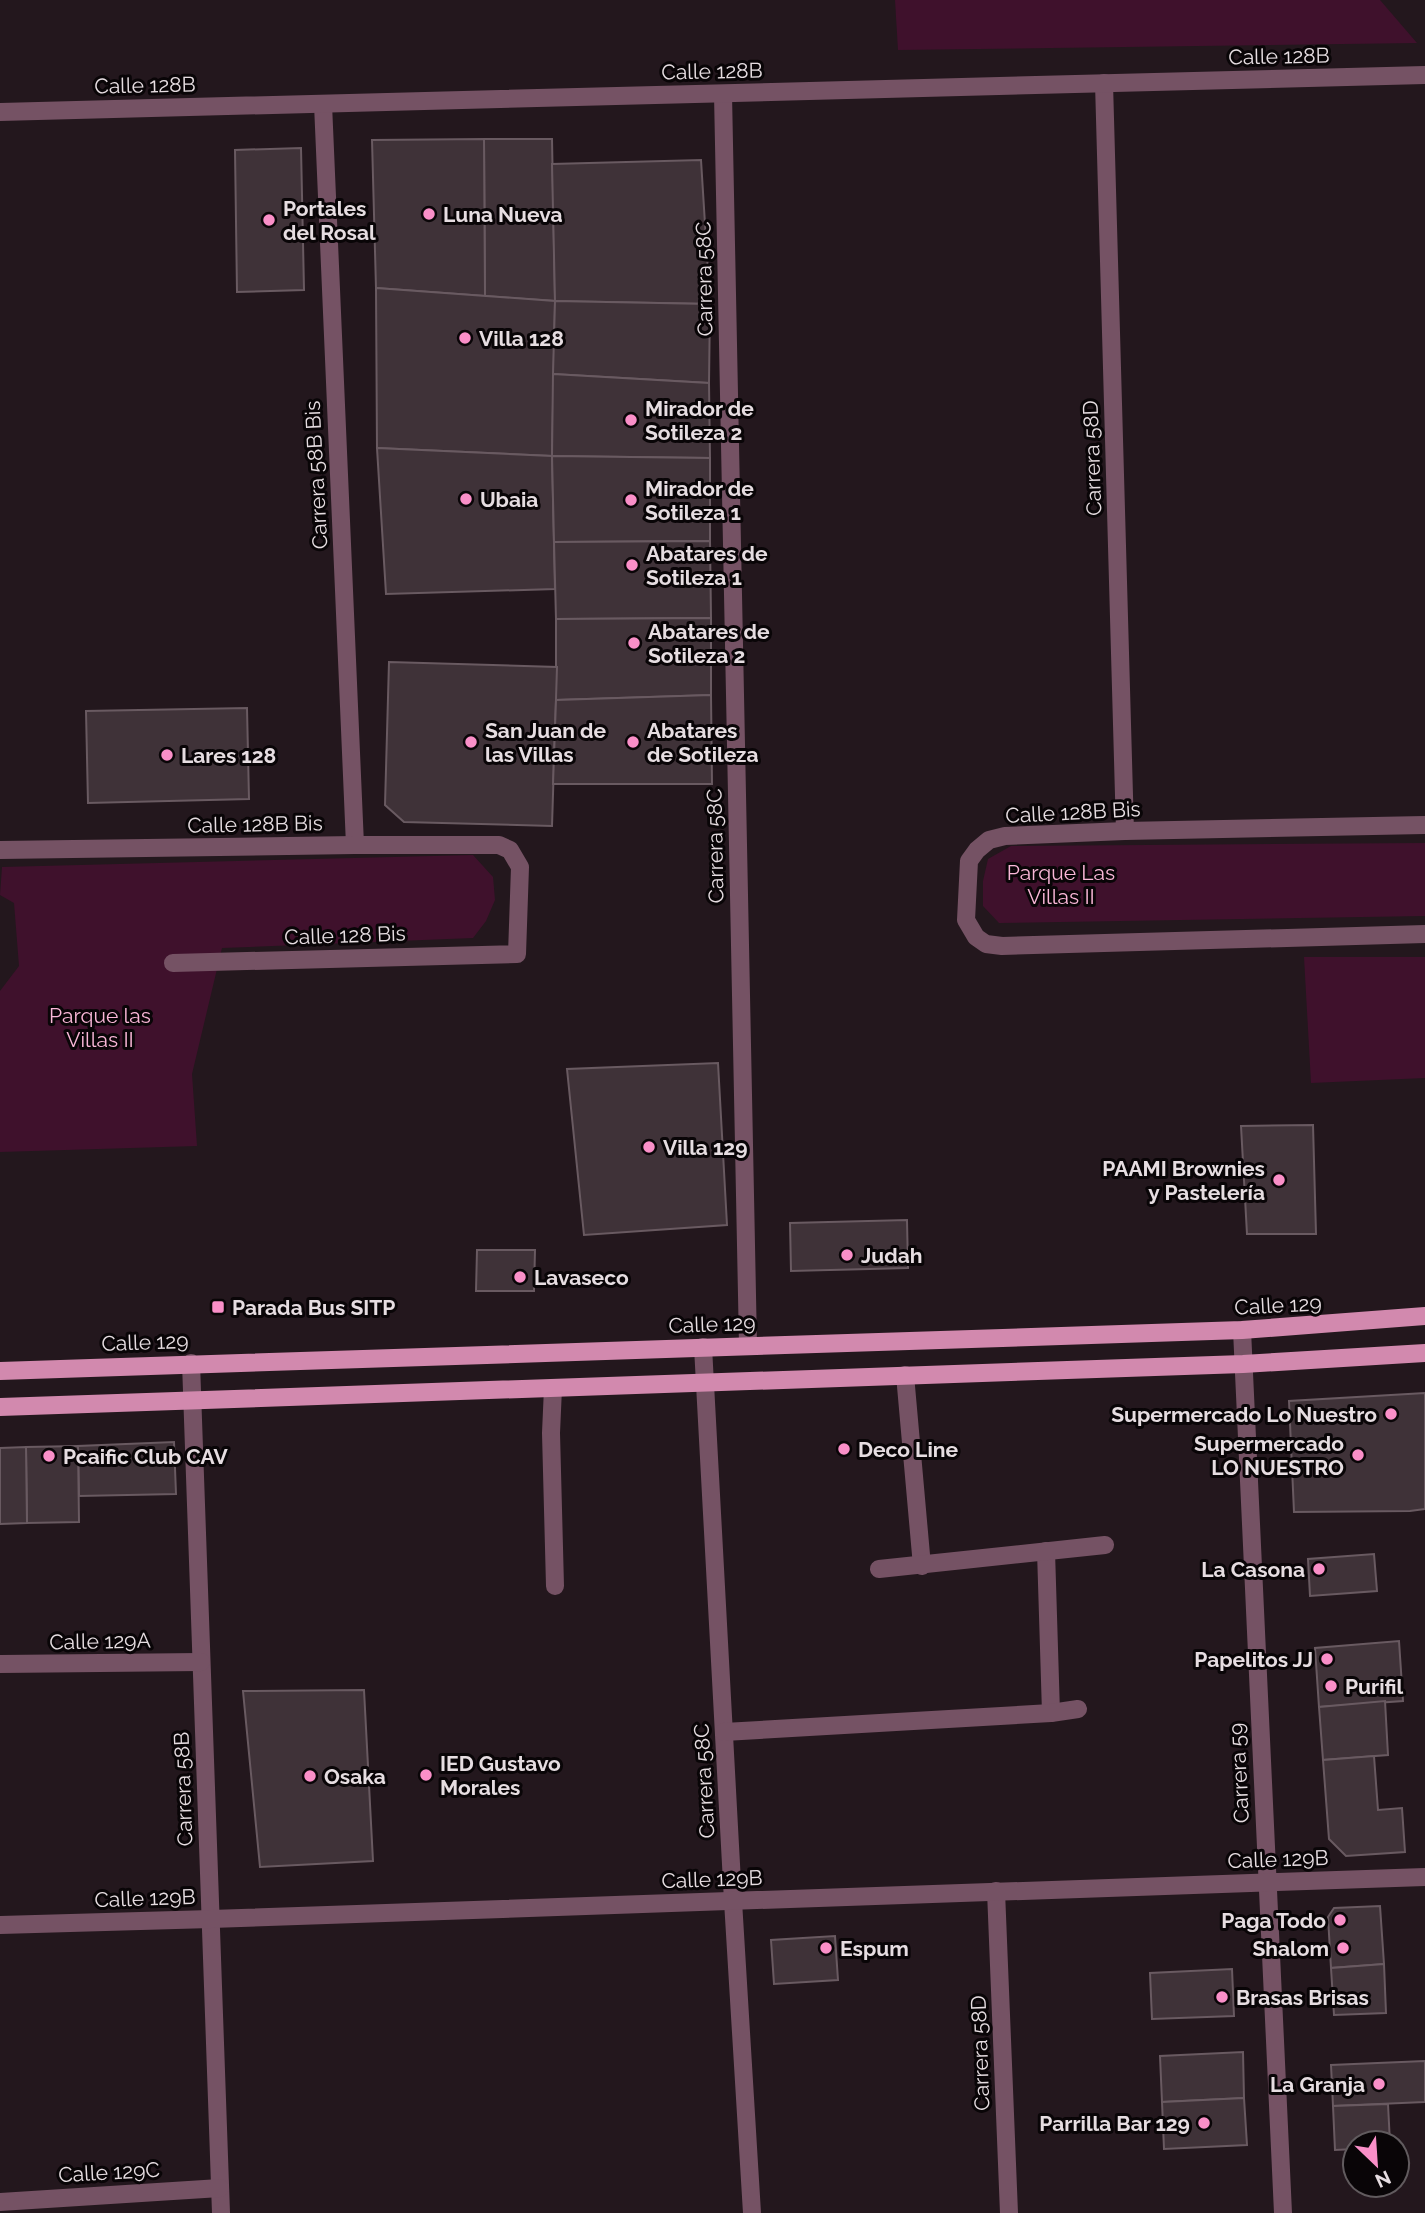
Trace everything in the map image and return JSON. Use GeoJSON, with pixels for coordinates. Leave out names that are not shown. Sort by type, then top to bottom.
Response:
{"type":"FeatureCollection","features":[{"type":"Feature","properties":{"kind":"main road","name":"Calle 129"},"geometry":{"type":"LineString","coordinates":[[0,1371],[1242,1330],[1425,1316]]}},
{"type":"Feature","properties":{"kind":"main road"},"geometry":{"type":"LineString","coordinates":[[0,1407],[1243,1364],[1425,1353]]}},
{"type":"Feature","properties":{"kind":"street","name":"Calle 128B"},"geometry":{"type":"LineString","coordinates":[[0,112],[1425,75]]}},
{"type":"Feature","properties":{"kind":"street","name":"Carrera 58D"},"geometry":{"type":"LineString","coordinates":[[1104,83],[1125,831]]}},
{"type":"Feature","properties":{"kind":"street","name":"Carrera 58C"},"geometry":{"type":"LineString","coordinates":[[723,94],[748,1345]]}},
{"type":"Feature","properties":{"kind":"street","name":"Carrera 58B Bis"},"geometry":{"type":"LineString","coordinates":[[323,104],[355,845]]}},
{"type":"Feature","properties":{"kind":"street","name":"Calle 128B Bis"},"geometry":{"type":"LineString","coordinates":[[1425,825],[1005,836],[989,840],[969,861],[966,920],[976,937],[986,944],[1002,946],[1425,934]]}},
{"type":"Feature","properties":{"kind":"street","name":"Calle 128B Bis"},"geometry":{"type":"LineString","coordinates":[[0,850],[499,845],[510,850],[520,867],[517,954]]}},
{"type":"Feature","properties":{"kind":"street","name":"Calle 128 Bis"},"geometry":{"type":"LineString","coordinates":[[173,963],[517,954]]}},
{"type":"Feature","properties":{"kind":"street","name":"Carrera 59"},"geometry":{"type":"LineString","coordinates":[[1242,1330],[1283,2213]]}},
{"type":"Feature","properties":{"kind":"street","name":"Carrera 58C"},"geometry":{"type":"LineString","coordinates":[[703,1347],[752,2213]]}},
{"type":"Feature","properties":{"kind":"street","name":"Carrera 58B"},"geometry":{"type":"LineString","coordinates":[[191,1363],[221,2213]]}},
{"type":"Feature","properties":{"kind":"street"},"geometry":{"type":"LineString","coordinates":[[905,1375],[922,1566]]}},
{"type":"Feature","properties":{"kind":"street"},"geometry":{"type":"LineString","coordinates":[[552,1388],[555,1586]]}},
{"type":"Feature","properties":{"kind":"street"},"geometry":{"type":"LineString","coordinates":[[879,1569],[1105,1545]]}},
{"type":"Feature","properties":{"kind":"street"},"geometry":{"type":"LineString","coordinates":[[1046,1551],[1051,1713]]}},
{"type":"Feature","properties":{"kind":"street","name":"Calle 129A"},"geometry":{"type":"LineString","coordinates":[[0,1664],[201,1662]]}},
{"type":"Feature","properties":{"kind":"street"},"geometry":{"type":"LineString","coordinates":[[724,1732],[1051,1713],[1078,1709]]}},
{"type":"Feature","properties":{"kind":"street","name":"Calle 129B"},"geometry":{"type":"LineString","coordinates":[[0,1925],[1425,1877]]}},
{"type":"Feature","properties":{"kind":"street","name":"Carrera 58D"},"geometry":{"type":"LineString","coordinates":[[996,1891],[1009,2213]]}},
{"type":"Feature","properties":{"kind":"street","name":"Calle 129C"},"geometry":{"type":"LineString","coordinates":[[0,2202],[220,2188]]}},
{"type":"Feature","properties":{"kind":"green space"},"geometry":{"type":"Polygon","coordinates":[[[895,0],[1380,0],[1417,43],[898,50],[895,0]]]}},
{"type":"Feature","properties":{"kind":"green space","name":"Parque Las Villas II"},"geometry":{"type":"Polygon","coordinates":[[[1425,843],[1425,916],[999,923],[983,906],[983,881],[988,859],[1011,846],[1425,843]]]}},
{"type":"Feature","properties":{"kind":"green space","name":"Parque las Villas II"},"geometry":{"type":"Polygon","coordinates":[[[473,855],[493,877],[495,900],[486,921],[473,938],[222,948],[192,1074],[197,1146],[0,1152],[0,991],[19,966],[14,903],[0,895],[2,867],[473,855]]]}},
{"type":"Feature","properties":{"kind":"green space"},"geometry":{"type":"Polygon","coordinates":[[[1304,957],[1425,957],[1425,1078],[1311,1083],[1304,957]]]}},
{"type":"Feature","properties":{"kind":"building"},"geometry":{"type":"Polygon","coordinates":[[[484,139],[552,139],[555,301],[485,296],[484,139]]]}},
{"type":"Feature","properties":{"kind":"building","name":"Luna Nueva"},"geometry":{"type":"Polygon","coordinates":[[[484,139],[485,296],[376,288],[372,140],[484,139]]]}},
{"type":"Feature","properties":{"kind":"building","name":"Portales del Rosal"},"geometry":{"type":"Polygon","coordinates":[[[301,148],[304,290],[237,292],[235,150],[301,148]]]}},
{"type":"Feature","properties":{"kind":"building"},"geometry":{"type":"Polygon","coordinates":[[[701,160],[710,304],[555,301],[552,164],[701,160]]]}},
{"type":"Feature","properties":{"kind":"building","name":"Villa 128"},"geometry":{"type":"Polygon","coordinates":[[[376,288],[555,301],[552,456],[377,448],[376,288]]]}},
{"type":"Feature","properties":{"kind":"building"},"geometry":{"type":"Polygon","coordinates":[[[555,301],[710,304],[709,383],[553,374],[555,301]]]}},
{"type":"Feature","properties":{"kind":"building","name":"Mirador de Sotileza 2"},"geometry":{"type":"Polygon","coordinates":[[[553,374],[709,383],[710,458],[552,456],[553,374]]]}},
{"type":"Feature","properties":{"kind":"building","name":"Ubaia"},"geometry":{"type":"Polygon","coordinates":[[[377,448],[552,456],[555,589],[386,594],[377,448]]]}},
{"type":"Feature","properties":{"kind":"building","name":"Mirador de Sotileza 1"},"geometry":{"type":"Polygon","coordinates":[[[552,456],[710,458],[710,541],[554,542],[552,456]]]}},
{"type":"Feature","properties":{"kind":"building","name":"Abatares de Sotileza 1"},"geometry":{"type":"Polygon","coordinates":[[[710,541],[711,618],[556,619],[554,542],[710,541]]]}},
{"type":"Feature","properties":{"kind":"building","name":"Abatares de Sotileza 2"},"geometry":{"type":"Polygon","coordinates":[[[711,618],[711,695],[556,700],[556,619],[711,618]]]}},
{"type":"Feature","properties":{"kind":"building","name":"San Juan de las Villas"},"geometry":{"type":"Polygon","coordinates":[[[389,662],[557,667],[552,826],[404,822],[385,805],[389,662]]]}},
{"type":"Feature","properties":{"kind":"building","name":"Abatares de Sotileza"},"geometry":{"type":"Polygon","coordinates":[[[711,695],[712,784],[553,784],[556,700],[711,695]]]}},
{"type":"Feature","properties":{"kind":"building","name":"Lares 128"},"geometry":{"type":"Polygon","coordinates":[[[247,708],[249,799],[88,803],[86,711],[247,708]]]}},
{"type":"Feature","properties":{"kind":"building","name":"Villa 129"},"geometry":{"type":"Polygon","coordinates":[[[718,1063],[727,1225],[584,1235],[567,1069],[718,1063]]]}},
{"type":"Feature","properties":{"kind":"building","name":"PAAMI Brownies y Pastelería"},"geometry":{"type":"Polygon","coordinates":[[[1313,1125],[1316,1234],[1247,1234],[1241,1126],[1313,1125]]]}},
{"type":"Feature","properties":{"kind":"building"},"geometry":{"type":"Polygon","coordinates":[[[907,1220],[908,1268],[791,1271],[790,1223],[907,1220]]]}},
{"type":"Feature","properties":{"kind":"building"},"geometry":{"type":"Polygon","coordinates":[[[477,1250],[535,1250],[534,1291],[476,1291],[477,1250]]]}},
{"type":"Feature","properties":{"kind":"building","name":"Supermercado LO NUESTRO"},"geometry":{"type":"Polygon","coordinates":[[[1425,1393],[1425,1509],[1294,1512],[1289,1401],[1425,1393]]]}},
{"type":"Feature","properties":{"kind":"building"},"geometry":{"type":"Polygon","coordinates":[[[174,1442],[176,1494],[79,1496],[78,1446],[174,1442]]]}},
{"type":"Feature","properties":{"kind":"building"},"geometry":{"type":"Polygon","coordinates":[[[78,1446],[79,1522],[27,1523],[26,1447],[78,1446]]]}},
{"type":"Feature","properties":{"kind":"building"},"geometry":{"type":"Polygon","coordinates":[[[26,1447],[27,1523],[0,1524],[0,1448],[26,1447]]]}},
{"type":"Feature","properties":{"kind":"building"},"geometry":{"type":"Polygon","coordinates":[[[1374,1554],[1377,1591],[1310,1596],[1308,1559],[1374,1554]]]}},
{"type":"Feature","properties":{"kind":"building"},"geometry":{"type":"Polygon","coordinates":[[[1399,1641],[1403,1701],[1319,1707],[1315,1648],[1399,1641]]]}},
{"type":"Feature","properties":{"kind":"building","name":"Osaka"},"geometry":{"type":"Polygon","coordinates":[[[364,1690],[373,1861],[260,1867],[243,1691],[364,1690]]]}},
{"type":"Feature","properties":{"kind":"building"},"geometry":{"type":"Polygon","coordinates":[[[1385,1701],[1388,1755],[1323,1760],[1319,1707],[1385,1701]]]}},
{"type":"Feature","properties":{"kind":"building"},"geometry":{"type":"Polygon","coordinates":[[[1374,1756],[1378,1810],[1402,1808],[1405,1852],[1346,1856],[1329,1839],[1323,1760],[1374,1756]]]}},
{"type":"Feature","properties":{"kind":"building"},"geometry":{"type":"Polygon","coordinates":[[[1380,1906],[1384,1964],[1331,1968],[1328,1917],[1334,1908],[1380,1906]]]}},
{"type":"Feature","properties":{"kind":"building"},"geometry":{"type":"Polygon","coordinates":[[[835,1936],[838,1980],[774,1984],[771,1940],[835,1936]]]}},
{"type":"Feature","properties":{"kind":"building"},"geometry":{"type":"Polygon","coordinates":[[[1384,1964],[1386,2013],[1334,2015],[1331,1968],[1384,1964]]]}},
{"type":"Feature","properties":{"kind":"building"},"geometry":{"type":"Polygon","coordinates":[[[1232,1969],[1234,2016],[1152,2019],[1150,1973],[1232,1969]]]}},
{"type":"Feature","properties":{"kind":"building"},"geometry":{"type":"Polygon","coordinates":[[[1243,2052],[1244,2098],[1162,2102],[1160,2056],[1243,2052]]]}},
{"type":"Feature","properties":{"kind":"building","name":"La Granja"},"geometry":{"type":"Polygon","coordinates":[[[1425,2061],[1425,2102],[1333,2106],[1331,2065],[1425,2061]]]}},
{"type":"Feature","properties":{"kind":"building","name":"Parrilla Bar 129"},"geometry":{"type":"Polygon","coordinates":[[[1244,2098],[1247,2145],[1164,2149],[1162,2102],[1244,2098]]]}},
{"type":"Feature","properties":{"kind":"building"},"geometry":{"type":"Polygon","coordinates":[[[1388,2104],[1389,2129],[1341,2129],[1341,2150],[1335,2150],[1333,2106],[1388,2104]]]}},
{"type":"Feature","properties":{"kind":"place","name":"Luna Nueva"},"geometry":{"type":"Point","coordinates":[429,214]}},
{"type":"Feature","properties":{"kind":"place","name":"Portales del Rosal"},"geometry":{"type":"Point","coordinates":[269,220]}},
{"type":"Feature","properties":{"kind":"place","name":"Villa 128"},"geometry":{"type":"Point","coordinates":[465,338]}},
{"type":"Feature","properties":{"kind":"place","name":"Mirador de Sotileza 2"},"geometry":{"type":"Point","coordinates":[631,420]}},
{"type":"Feature","properties":{"kind":"place","name":"Ubaia"},"geometry":{"type":"Point","coordinates":[466,499]}},
{"type":"Feature","properties":{"kind":"place","name":"Mirador de Sotileza 1"},"geometry":{"type":"Point","coordinates":[631,500]}},
{"type":"Feature","properties":{"kind":"place","name":"Abatares de Sotileza 1"},"geometry":{"type":"Point","coordinates":[632,565]}},
{"type":"Feature","properties":{"kind":"place","name":"Abatares de Sotileza 2"},"geometry":{"type":"Point","coordinates":[634,643]}},
{"type":"Feature","properties":{"kind":"place","name":"San Juan de las Villas"},"geometry":{"type":"Point","coordinates":[471,742]}},
{"type":"Feature","properties":{"kind":"place","name":"Abatares de Sotileza"},"geometry":{"type":"Point","coordinates":[633,742]}},
{"type":"Feature","properties":{"kind":"place","name":"Lares 128"},"geometry":{"type":"Point","coordinates":[167,755]}},
{"type":"Feature","properties":{"kind":"place","name":"Villa 129"},"geometry":{"type":"Point","coordinates":[649,1147]}},
{"type":"Feature","properties":{"kind":"place","name":"PAAMI Brownies y Pastelería"},"geometry":{"type":"Point","coordinates":[1279,1180]}},
{"type":"Feature","properties":{"kind":"place","name":"Judah"},"geometry":{"type":"Point","coordinates":[847,1255]}},
{"type":"Feature","properties":{"kind":"place","name":"Lavaseco"},"geometry":{"type":"Point","coordinates":[520,1277]}},
{"type":"Feature","properties":{"kind":"place","name":"Parada Bus SITP"},"geometry":{"type":"Point","coordinates":[218,1307]}},
{"type":"Feature","properties":{"kind":"place","name":"Supermercado Lo Nuestro"},"geometry":{"type":"Point","coordinates":[1391,1414]}},
{"type":"Feature","properties":{"kind":"place","name":"Deco Line"},"geometry":{"type":"Point","coordinates":[844,1449]}},
{"type":"Feature","properties":{"kind":"place","name":"Supermercado LO NUESTRO"},"geometry":{"type":"Point","coordinates":[1358,1455]}},
{"type":"Feature","properties":{"kind":"place","name":"Pcaific Club CAV"},"geometry":{"type":"Point","coordinates":[49,1456]}},
{"type":"Feature","properties":{"kind":"place","name":"La Casona"},"geometry":{"type":"Point","coordinates":[1319,1569]}},
{"type":"Feature","properties":{"kind":"place","name":"Papelitos JJ"},"geometry":{"type":"Point","coordinates":[1327,1659]}},
{"type":"Feature","properties":{"kind":"place","name":"Purifil"},"geometry":{"type":"Point","coordinates":[1331,1686]}},
{"type":"Feature","properties":{"kind":"place","name":"IED Gustavo Morales"},"geometry":{"type":"Point","coordinates":[426,1775]}},
{"type":"Feature","properties":{"kind":"place","name":"Osaka"},"geometry":{"type":"Point","coordinates":[310,1776]}},
{"type":"Feature","properties":{"kind":"place","name":"Paga Todo"},"geometry":{"type":"Point","coordinates":[1340,1920]}},
{"type":"Feature","properties":{"kind":"place","name":"Espum"},"geometry":{"type":"Point","coordinates":[826,1948]}},
{"type":"Feature","properties":{"kind":"place","name":"Shalom"},"geometry":{"type":"Point","coordinates":[1343,1948]}},
{"type":"Feature","properties":{"kind":"place","name":"Brasas Brisas"},"geometry":{"type":"Point","coordinates":[1222,1997]}},
{"type":"Feature","properties":{"kind":"place","name":"La Granja"},"geometry":{"type":"Point","coordinates":[1379,2084]}},
{"type":"Feature","properties":{"kind":"place","name":"Parrilla Bar 129"},"geometry":{"type":"Point","coordinates":[1204,2123]}}]}
